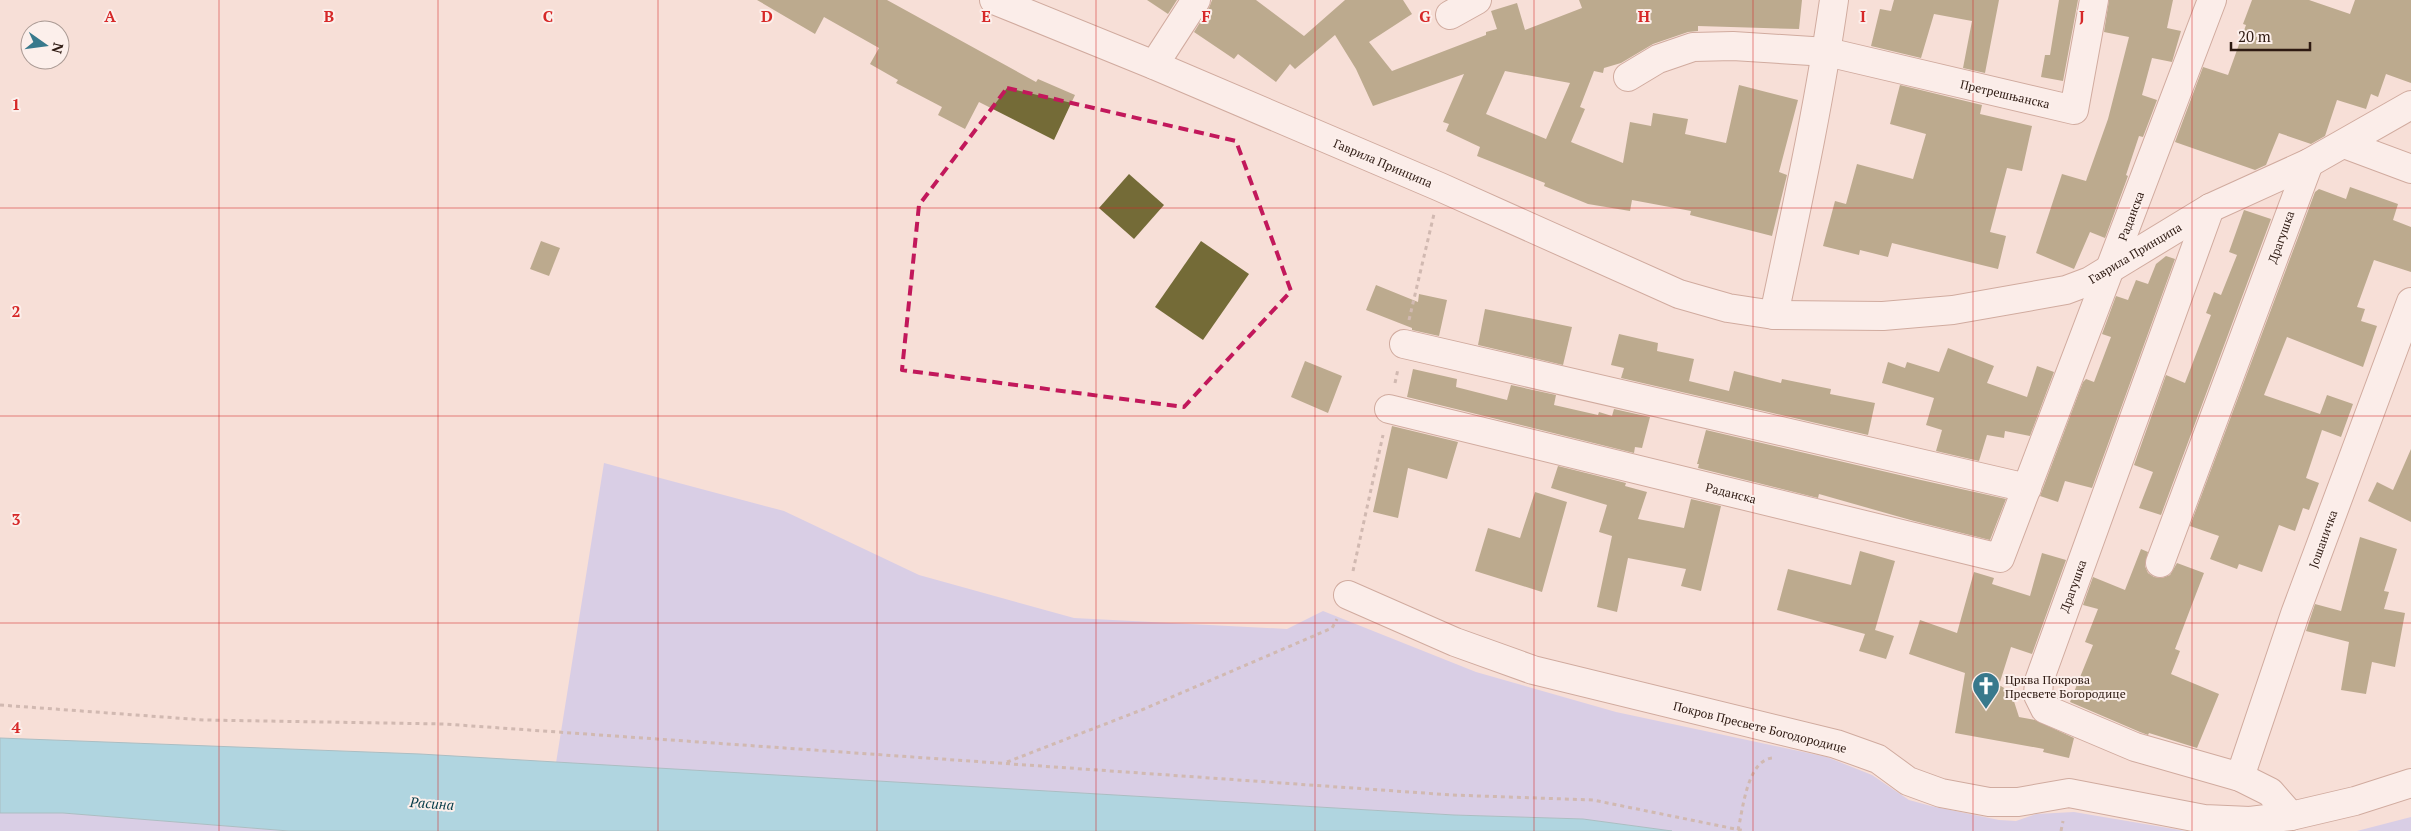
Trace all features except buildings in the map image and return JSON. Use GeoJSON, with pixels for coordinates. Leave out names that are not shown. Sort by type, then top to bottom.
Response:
{"type":"FeatureCollection","features":[{"type":"Feature","properties":{"kind":"street"},"geometry":{"type":"LineString","coordinates":[[1154,66],[1196,0]]}},
{"type":"Feature","properties":{"kind":"street"},"geometry":{"type":"LineString","coordinates":[[1450,15],[1477,0]]}},
{"type":"Feature","properties":{"kind":"street"},"geometry":{"type":"LineString","coordinates":[[1774,315],[1827,52],[1834,0]]}},
{"type":"Feature","properties":{"kind":"street","name":"Претрешњанска"},"geometry":{"type":"LineString","coordinates":[[1628,77],[1658,58],[1693,47],[1733,46],[1827,52],[2074,110],[2094,0]]}},
{"type":"Feature","properties":{"kind":"street","name":"Раданска"},"geometry":{"type":"LineString","coordinates":[[1389,409],[2000,558],[2212,0]]}},
{"type":"Feature","properties":{"kind":"street","name":"Гаврила Принципа"},"geometry":{"type":"LineString","coordinates":[[1008,3],[1440,187],[1679,294],[1728,308],[1774,315],[1883,316],[1953,310],[2066,290],[2090,281],[2210,208],[2309,163],[2411,105]]}},
{"type":"Feature","properties":{"kind":"street"},"geometry":{"type":"LineString","coordinates":[[2344,144],[2411,169]]}},
{"type":"Feature","properties":{"kind":"street","name":"Драгушка"},"geometry":{"type":"LineString","coordinates":[[2160,563],[2309,163]]}},
{"type":"Feature","properties":{"kind":"street","name":"Драгушка"},"geometry":{"type":"LineString","coordinates":[[2210,208],[2039,681],[2038,695],[2045,709],[2070,721],[2136,747],[2240,777],[2270,792],[2291,816]]}},
{"type":"Feature","properties":{"kind":"street","name":"Јошаничка"},"geometry":{"type":"LineString","coordinates":[[2240,777],[2295,614],[2411,302]]}},
{"type":"Feature","properties":{"kind":"street"},"geometry":{"type":"LineString","coordinates":[[1404,344],[2027,488]]}},
{"type":"Feature","properties":{"kind":"street","name":"Покров Пресвете Богодородице"},"geometry":{"type":"LineString","coordinates":[[1348,595],[1454,642],[1532,670],[1836,744],[1878,759],[1908,781],[1941,793],[1989,802],[2018,802],[2069,793],[2204,819],[2250,821],[2291,816],[2355,801],[2411,783]]}},
{"type":"Feature","properties":{"kind":"path"},"geometry":{"type":"LineString","coordinates":[[1005,763],[1144,709],[1332,628],[1344,608],[1348,595]]}},
{"type":"Feature","properties":{"kind":"path"},"geometry":{"type":"LineString","coordinates":[[0,705],[204,720],[444,724],[1452,795],[1593,800],[1745,831]]}},
{"type":"Feature","properties":{"kind":"path"},"geometry":{"type":"LineString","coordinates":[[1738,830],[1749,782],[1755,769],[1766,759],[1779,757]]}},
{"type":"Feature","properties":{"kind":"highlighted area"},"geometry":{"type":"Polygon","coordinates":[[[1007,88],[1236,141],[1291,291],[1184,407],[902,370],[919,205],[1007,88]]]}},
{"type":"Feature","properties":{"kind":"shaded area"},"geometry":{"type":"Polygon","coordinates":[[[604,463],[784,511],[919,575],[1074,618],[1287,629],[1323,611],[1476,672],[1616,712],[1827,757],[1872,775],[1909,800],[1931,806],[1999,820],[2016,821],[2036,814],[2074,812],[2186,831],[1672,831],[1583,819],[1454,815],[556,763],[604,463]]]}},
{"type":"Feature","properties":{"kind":"shaded area"},"geometry":{"type":"Polygon","coordinates":[[[0,813],[63,813],[289,831],[0,831],[0,813]]]}},
{"type":"Feature","properties":{"kind":"shaded area"},"geometry":{"type":"Polygon","coordinates":[[[2411,817],[2411,831],[2357,831],[2411,817]]]}},
{"type":"Feature","properties":{"kind":"water","name":"Расина"},"geometry":{"type":"Polygon","coordinates":[[[0,738],[420,754],[1454,815],[1583,819],[1672,831],[289,831],[63,813],[0,813],[0,738]]]}},
{"type":"Feature","properties":{"kind":"place","name":"Црква Покрова Пресвете Богородице"},"geometry":{"type":"Point","coordinates":[1986,710]}}]}
